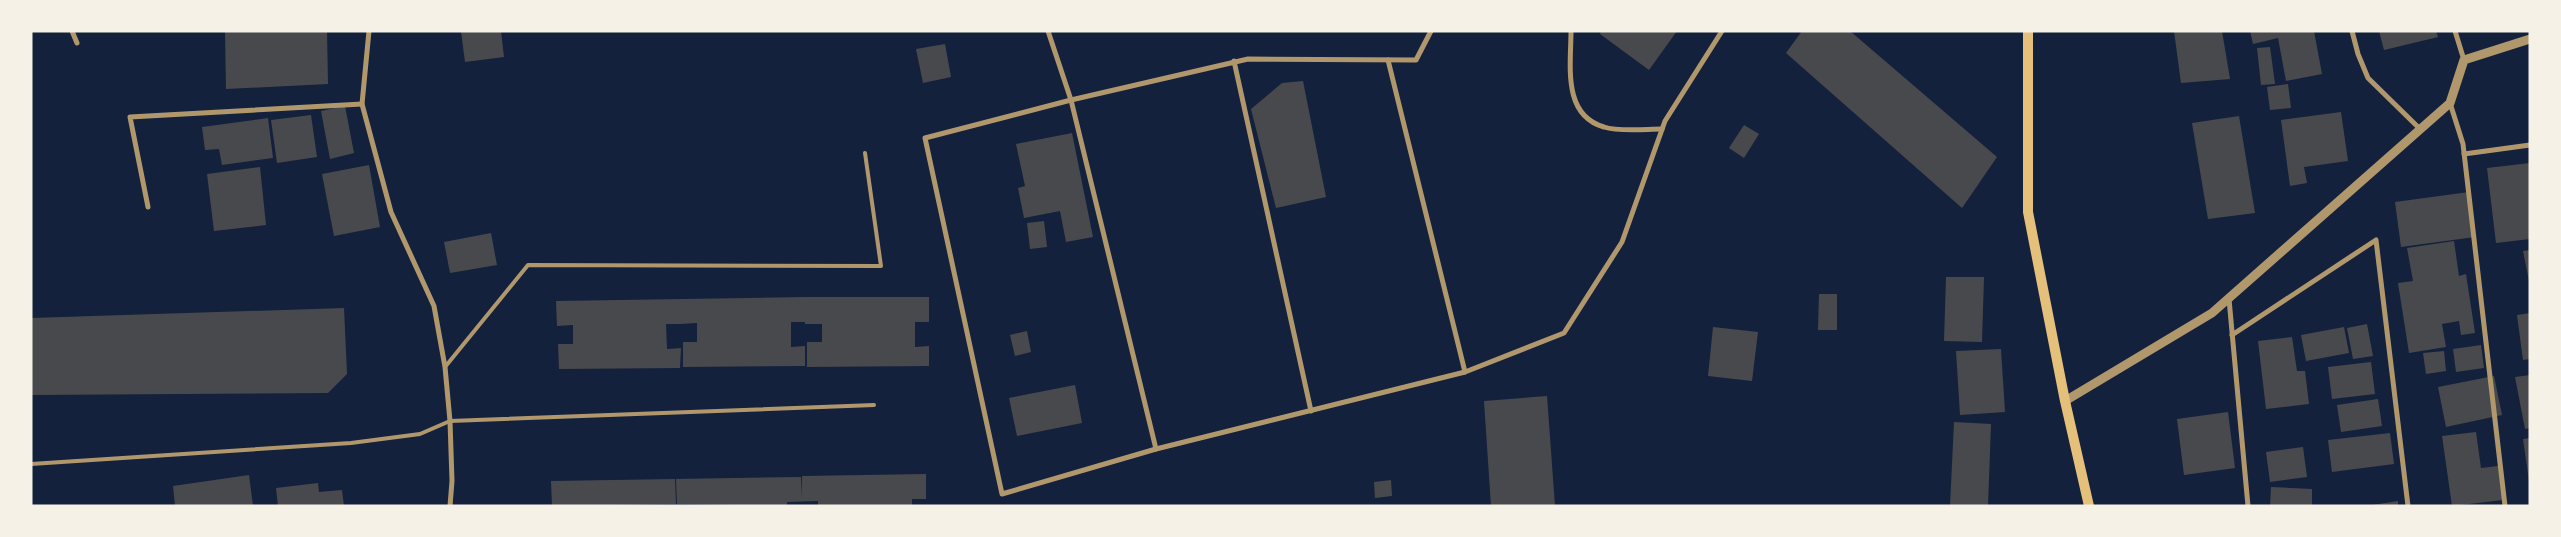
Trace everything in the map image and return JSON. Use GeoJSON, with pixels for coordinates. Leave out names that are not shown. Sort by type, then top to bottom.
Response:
{"type":"FeatureCollection","features":[{"type":"Feature","properties":{"kind":"main road"},"geometry":{"type":"LineString","coordinates":[[2028,31],[2028,212],[2065,401],[2089,506]]}},
{"type":"Feature","properties":{"kind":"street"},"geometry":{"type":"LineString","coordinates":[[72,31],[77,43]]}},
{"type":"Feature","properties":{"kind":"street"},"geometry":{"type":"LineString","coordinates":[[369,31],[362,104],[391,212],[434,306],[445,367],[450,421],[452,481],[450,506]]}},
{"type":"Feature","properties":{"kind":"street"},"geometry":{"type":"LineString","coordinates":[[1048,31],[1071,100],[1156,449]]}},
{"type":"Feature","properties":{"kind":"street"},"geometry":{"type":"LineString","coordinates":[[1430,31],[1416,60],[1248,58],[1071,100],[925,138],[1002,494],[1156,449],[1465,372],[1564,333],[1622,242],[1665,120],[1722,31]]}},
{"type":"Feature","properties":{"kind":"street"},"geometry":{"type":"LineString","coordinates":[[1571,31],[1570,90],[1585,118],[1605,128],[1662,129]]}},
{"type":"Feature","properties":{"kind":"street"},"geometry":{"type":"LineString","coordinates":[[2352,31],[2358,54],[2368,78],[2419,128]]}},
{"type":"Feature","properties":{"kind":"street"},"geometry":{"type":"LineString","coordinates":[[2065,401],[2212,314],[2419,128],[2450,103],[2464,60],[2455,31]]}},
{"type":"Feature","properties":{"kind":"street"},"geometry":{"type":"LineString","coordinates":[[2464,60],[2530,39]]}},
{"type":"Feature","properties":{"kind":"street"},"geometry":{"type":"LineString","coordinates":[[1388,60],[1465,372]]}},
{"type":"Feature","properties":{"kind":"street"},"geometry":{"type":"LineString","coordinates":[[1234,61],[1311,411]]}},
{"type":"Feature","properties":{"kind":"street"},"geometry":{"type":"LineString","coordinates":[[2450,103],[2464,154],[2505,506]]}},
{"type":"Feature","properties":{"kind":"street"},"geometry":{"type":"LineString","coordinates":[[148,208],[130,117],[362,104]]}},
{"type":"Feature","properties":{"kind":"street"},"geometry":{"type":"LineString","coordinates":[[2464,154],[2530,146]]}},
{"type":"Feature","properties":{"kind":"street"},"geometry":{"type":"LineString","coordinates":[[2232,335],[2376,240],[2408,506]]}},
{"type":"Feature","properties":{"kind":"street"},"geometry":{"type":"LineString","coordinates":[[2229,298],[2248,506]]}},
{"type":"Feature","properties":{"kind":"lane"},"geometry":{"type":"LineString","coordinates":[[445,367],[528,265],[881,266],[865,153]]}},
{"type":"Feature","properties":{"kind":"lane"},"geometry":{"type":"LineString","coordinates":[[31,464],[351,443],[420,434],[450,421],[874,405]]}},
{"type":"Feature","properties":{"kind":"building"},"geometry":{"type":"Polygon","coordinates":[[[225,31],[327,31],[328,84],[226,89],[225,31]]]}},
{"type":"Feature","properties":{"kind":"building"},"geometry":{"type":"Polygon","coordinates":[[[461,31],[501,31],[504,57],[465,62],[461,31]]]}},
{"type":"Feature","properties":{"kind":"building"},"geometry":{"type":"Polygon","coordinates":[[[1601,31],[1677,31],[1649,70],[1600,34],[1601,31]]]}},
{"type":"Feature","properties":{"kind":"building"},"geometry":{"type":"Polygon","coordinates":[[[1802,31],[1850,31],[1997,157],[1962,208],[1786,53],[1802,31]]]}},
{"type":"Feature","properties":{"kind":"building"},"geometry":{"type":"Polygon","coordinates":[[[2174,31],[2222,31],[2230,79],[2181,83],[2174,31]]]}},
{"type":"Feature","properties":{"kind":"building"},"geometry":{"type":"Polygon","coordinates":[[[2250,31],[2314,31],[2322,74],[2286,81],[2278,38],[2253,44],[2250,31]]]}},
{"type":"Feature","properties":{"kind":"building"},"geometry":{"type":"Polygon","coordinates":[[[2379,31],[2436,31],[2438,37],[2384,50],[2379,31]]]}},
{"type":"Feature","properties":{"kind":"building"},"geometry":{"type":"Polygon","coordinates":[[[945,44],[951,77],[923,83],[916,49],[945,44]]]}},
{"type":"Feature","properties":{"kind":"building"},"geometry":{"type":"Polygon","coordinates":[[[2270,47],[2275,84],[2261,85],[2257,48],[2270,47]]]}},
{"type":"Feature","properties":{"kind":"building"},"geometry":{"type":"Polygon","coordinates":[[[1303,81],[1326,197],[1276,208],[1251,109],[1282,83],[1303,81]]]}},
{"type":"Feature","properties":{"kind":"building"},"geometry":{"type":"Polygon","coordinates":[[[2288,84],[2291,108],[2270,110],[2267,87],[2288,84]]]}},
{"type":"Feature","properties":{"kind":"building"},"geometry":{"type":"Polygon","coordinates":[[[345,106],[354,153],[330,159],[321,111],[345,106]]]}},
{"type":"Feature","properties":{"kind":"building"},"geometry":{"type":"Polygon","coordinates":[[[2341,112],[2348,161],[2304,167],[2307,183],[2290,186],[2281,120],[2341,112]]]}},
{"type":"Feature","properties":{"kind":"building"},"geometry":{"type":"Polygon","coordinates":[[[311,115],[317,157],[277,163],[271,120],[311,115]]]}},
{"type":"Feature","properties":{"kind":"building"},"geometry":{"type":"Polygon","coordinates":[[[2239,116],[2255,213],[2208,219],[2192,123],[2239,116]]]}},
{"type":"Feature","properties":{"kind":"building"},"geometry":{"type":"Polygon","coordinates":[[[268,118],[273,158],[222,165],[219,149],[205,150],[202,127],[268,118]]]}},
{"type":"Feature","properties":{"kind":"building"},"geometry":{"type":"Polygon","coordinates":[[[1744,125],[1759,134],[1744,158],[1729,148],[1744,125]]]}},
{"type":"Feature","properties":{"kind":"building"},"geometry":{"type":"Polygon","coordinates":[[[1072,133],[1093,237],[1066,242],[1060,211],[1024,218],[1018,188],[1025,186],[1016,144],[1072,133]]]}},
{"type":"Feature","properties":{"kind":"building"},"geometry":{"type":"Polygon","coordinates":[[[2530,163],[2530,239],[2496,243],[2487,168],[2530,163]]]}},
{"type":"Feature","properties":{"kind":"building"},"geometry":{"type":"Polygon","coordinates":[[[369,165],[380,227],[334,236],[322,174],[369,165]]]}},
{"type":"Feature","properties":{"kind":"building"},"geometry":{"type":"Polygon","coordinates":[[[260,167],[266,225],[214,231],[207,174],[260,167]]]}},
{"type":"Feature","properties":{"kind":"building"},"geometry":{"type":"Polygon","coordinates":[[[2469,192],[2475,237],[2401,247],[2395,202],[2469,192]]]}},
{"type":"Feature","properties":{"kind":"building"},"geometry":{"type":"Polygon","coordinates":[[[1044,221],[1047,247],[1030,249],[1027,223],[1044,221]]]}},
{"type":"Feature","properties":{"kind":"building"},"geometry":{"type":"Polygon","coordinates":[[[491,233],[497,265],[450,273],[444,242],[491,233]]]}},
{"type":"Feature","properties":{"kind":"building"},"geometry":{"type":"Polygon","coordinates":[[[2454,241],[2459,276],[2466,274],[2475,333],[2461,335],[2459,321],[2442,324],[2446,347],[2409,353],[2398,283],[2413,281],[2407,248],[2454,241]]]}},
{"type":"Feature","properties":{"kind":"building"},"geometry":{"type":"Polygon","coordinates":[[[2530,250],[2530,281],[2529,281],[2523,251],[2530,250]]]}},
{"type":"Feature","properties":{"kind":"building"},"geometry":{"type":"Polygon","coordinates":[[[1946,277],[1984,277],[1982,342],[1944,341],[1946,277]]]}},
{"type":"Feature","properties":{"kind":"building"},"geometry":{"type":"Polygon","coordinates":[[[1819,294],[1837,294],[1837,330],[1818,330],[1819,294]]]}},
{"type":"Feature","properties":{"kind":"building"},"geometry":{"type":"Polygon","coordinates":[[[929,297],[929,322],[915,322],[915,347],[929,346],[929,366],[807,367],[807,342],[822,342],[822,324],[791,322],[791,347],[805,346],[805,366],[683,367],[683,342],[697,342],[697,323],[666,324],[667,349],[681,348],[680,368],[559,369],[558,344],[573,344],[573,325],[557,326],[556,301],[929,297]]]}},
{"type":"Feature","properties":{"kind":"building"},"geometry":{"type":"Polygon","coordinates":[[[344,308],[347,374],[328,393],[31,395],[31,318],[344,308]]]}},
{"type":"Feature","properties":{"kind":"building"},"geometry":{"type":"Polygon","coordinates":[[[2530,313],[2530,359],[2523,360],[2517,315],[2530,313]]]}},
{"type":"Feature","properties":{"kind":"building"},"geometry":{"type":"Polygon","coordinates":[[[2367,324],[2373,356],[2353,359],[2347,328],[2367,324]]]}},
{"type":"Feature","properties":{"kind":"building"},"geometry":{"type":"Polygon","coordinates":[[[1713,327],[1758,332],[1752,381],[1708,376],[1713,327]]]}},
{"type":"Feature","properties":{"kind":"building"},"geometry":{"type":"Polygon","coordinates":[[[2344,327],[2349,353],[2306,361],[2301,335],[2344,327]]]}},
{"type":"Feature","properties":{"kind":"building"},"geometry":{"type":"Polygon","coordinates":[[[1027,331],[1031,352],[1015,356],[1010,335],[1027,331]]]}},
{"type":"Feature","properties":{"kind":"building"},"geometry":{"type":"Polygon","coordinates":[[[2292,337],[2297,371],[2305,371],[2309,404],[2266,409],[2258,341],[2292,337]]]}},
{"type":"Feature","properties":{"kind":"building"},"geometry":{"type":"Polygon","coordinates":[[[2481,345],[2484,368],[2456,372],[2453,349],[2481,345]]]}},
{"type":"Feature","properties":{"kind":"building"},"geometry":{"type":"Polygon","coordinates":[[[2001,349],[2005,412],[1960,415],[1956,351],[2001,349]]]}},
{"type":"Feature","properties":{"kind":"building"},"geometry":{"type":"Polygon","coordinates":[[[2444,351],[2446,371],[2426,374],[2423,353],[2444,351]]]}},
{"type":"Feature","properties":{"kind":"building"},"geometry":{"type":"Polygon","coordinates":[[[2371,362],[2375,394],[2332,399],[2328,367],[2371,362]]]}},
{"type":"Feature","properties":{"kind":"building"},"geometry":{"type":"Polygon","coordinates":[[[2530,375],[2530,428],[2525,429],[2515,377],[2530,375]]]}},
{"type":"Feature","properties":{"kind":"building"},"geometry":{"type":"Polygon","coordinates":[[[2494,376],[2502,415],[2446,427],[2438,387],[2494,376]]]}},
{"type":"Feature","properties":{"kind":"building"},"geometry":{"type":"Polygon","coordinates":[[[1075,385],[1082,423],[1017,436],[1009,398],[1075,385]]]}},
{"type":"Feature","properties":{"kind":"building"},"geometry":{"type":"Polygon","coordinates":[[[1547,396],[1555,506],[1491,506],[1484,401],[1547,396]]]}},
{"type":"Feature","properties":{"kind":"building"},"geometry":{"type":"Polygon","coordinates":[[[2378,399],[2382,426],[2341,432],[2337,405],[2378,399]]]}},
{"type":"Feature","properties":{"kind":"building"},"geometry":{"type":"Polygon","coordinates":[[[2228,412],[2235,468],[2184,475],[2177,419],[2228,412]]]}},
{"type":"Feature","properties":{"kind":"building"},"geometry":{"type":"Polygon","coordinates":[[[1954,422],[1991,424],[1988,506],[1950,506],[1954,422]]]}},
{"type":"Feature","properties":{"kind":"building"},"geometry":{"type":"Polygon","coordinates":[[[2476,432],[2481,468],[2498,466],[2503,500],[2452,506],[2442,436],[2476,432]]]}},
{"type":"Feature","properties":{"kind":"building"},"geometry":{"type":"Polygon","coordinates":[[[2390,433],[2394,464],[2332,472],[2328,440],[2390,433]]]}},
{"type":"Feature","properties":{"kind":"building"},"geometry":{"type":"Polygon","coordinates":[[[2530,438],[2530,481],[2529,481],[2523,439],[2530,438]]]}},
{"type":"Feature","properties":{"kind":"building"},"geometry":{"type":"Polygon","coordinates":[[[2303,447],[2307,477],[2270,482],[2266,452],[2303,447]]]}},
{"type":"Feature","properties":{"kind":"building"},"geometry":{"type":"Polygon","coordinates":[[[926,474],[926,499],[912,499],[912,506],[818,506],[818,501],[787,502],[787,506],[677,504],[676,479],[801,477],[802,498],[802,476],[926,474]]]}},
{"type":"Feature","properties":{"kind":"building"},"geometry":{"type":"Polygon","coordinates":[[[249,475],[253,506],[175,506],[173,486],[249,475]]]}},
{"type":"Feature","properties":{"kind":"building"},"geometry":{"type":"Polygon","coordinates":[[[675,479],[676,504],[552,506],[551,481],[675,479]]]}},
{"type":"Feature","properties":{"kind":"building"},"geometry":{"type":"Polygon","coordinates":[[[1391,480],[1392,496],[1375,498],[1374,482],[1391,480]]]}},
{"type":"Feature","properties":{"kind":"building"},"geometry":{"type":"Polygon","coordinates":[[[318,483],[319,492],[342,490],[344,506],[278,506],[276,488],[318,483]]]}},
{"type":"Feature","properties":{"kind":"building"},"geometry":{"type":"Polygon","coordinates":[[[2271,487],[2312,489],[2312,506],[2270,506],[2271,487]]]}},
{"type":"Feature","properties":{"kind":"building"},"geometry":{"type":"Polygon","coordinates":[[[2398,501],[2398,506],[2372,506],[2372,505],[2398,501]]]}}]}
